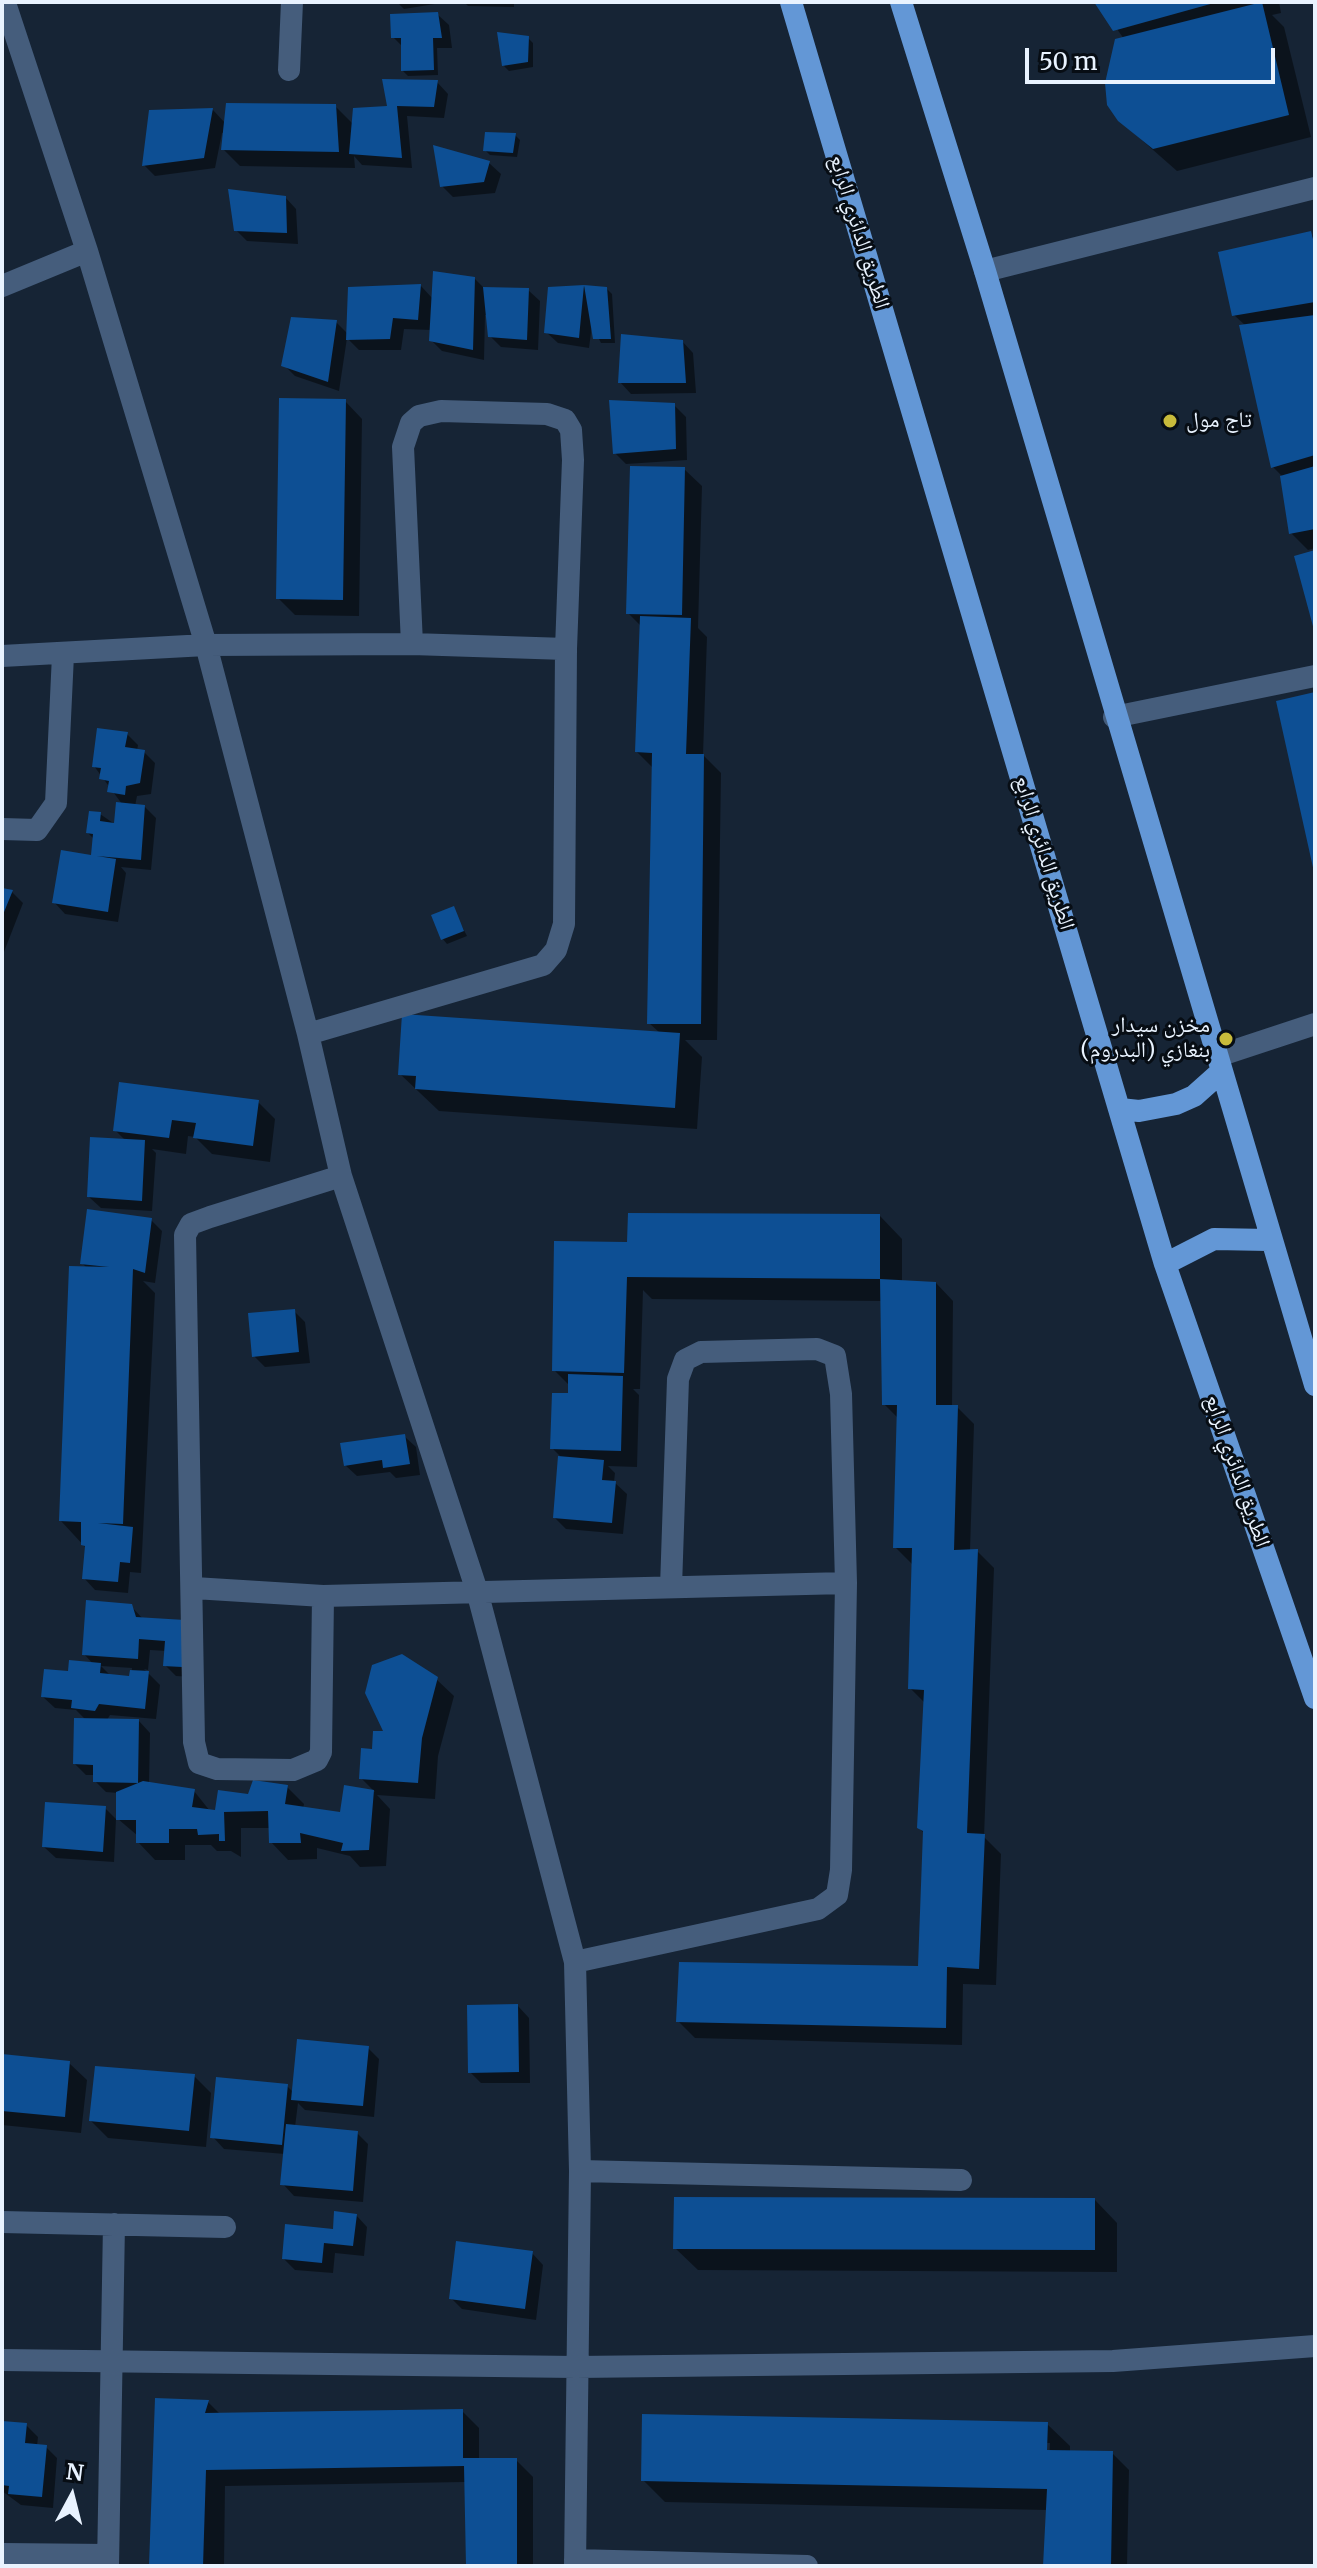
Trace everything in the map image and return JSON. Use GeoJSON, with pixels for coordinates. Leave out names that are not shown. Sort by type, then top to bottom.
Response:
{"type":"FeatureCollection","features":[{"type":"Feature","properties":{"kind":"main road","name":"الطريق الدائري الرابع"},"geometry":{"type":"LineString","coordinates":[[791,2],[1165,1264],[1315,1698]]}},
{"type":"Feature","properties":{"kind":"main road"},"geometry":{"type":"LineString","coordinates":[[901,2],[985,271],[1114,717],[1315,1385]]}},
{"type":"Feature","properties":{"kind":"main road"},"geometry":{"type":"LineString","coordinates":[[1120,1109],[1139,1111],[1176,1104],[1194,1096],[1220,1064]]}},
{"type":"Feature","properties":{"kind":"main road"},"geometry":{"type":"LineString","coordinates":[[1165,1264],[1214,1239],[1269,1240]]}},
{"type":"Feature","properties":{"kind":"street"},"geometry":{"type":"LineString","coordinates":[[289,70],[292,2]]}},
{"type":"Feature","properties":{"kind":"street"},"geometry":{"type":"LineString","coordinates":[[11,5],[206,645],[308,1034],[341,1176],[477,1591],[575,1962],[580,2171],[575,2563],[807,2566]]}},
{"type":"Feature","properties":{"kind":"street"},"geometry":{"type":"LineString","coordinates":[[985,271],[1315,188]]}},
{"type":"Feature","properties":{"kind":"street"},"geometry":{"type":"LineString","coordinates":[[2,286],[87,251]]}},
{"type":"Feature","properties":{"kind":"street"},"geometry":{"type":"LineString","coordinates":[[308,1034],[543,965],[551,959],[564,924],[571,430],[558,415],[428,412],[411,423],[403,447],[412,644]]}},
{"type":"Feature","properties":{"kind":"street"},"geometry":{"type":"LineString","coordinates":[[2,656],[206,645],[412,644],[566,649]]}},
{"type":"Feature","properties":{"kind":"street"},"geometry":{"type":"LineString","coordinates":[[2,829],[37,830],[56,803],[63,655]]}},
{"type":"Feature","properties":{"kind":"street"},"geometry":{"type":"LineString","coordinates":[[1114,717],[1315,676]]}},
{"type":"Feature","properties":{"kind":"street"},"geometry":{"type":"LineString","coordinates":[[1220,1064],[1315,1024]]}},
{"type":"Feature","properties":{"kind":"street"},"geometry":{"type":"LineString","coordinates":[[323,1596],[321,1752],[317,1760],[293,1770],[217,1769],[199,1763],[195,1751],[194,1588],[183,1248],[187,1228],[210,1217],[341,1176]]}},
{"type":"Feature","properties":{"kind":"street"},"geometry":{"type":"LineString","coordinates":[[575,1962],[818,1909],[837,1895],[841,1870],[846,1583],[840,1377],[835,1356],[817,1349],[701,1352],[685,1360],[680,1368],[671,1587]]}},
{"type":"Feature","properties":{"kind":"street"},"geometry":{"type":"LineString","coordinates":[[194,1588],[323,1596],[846,1583]]}},
{"type":"Feature","properties":{"kind":"street"},"geometry":{"type":"LineString","coordinates":[[580,2171],[961,2180]]}},
{"type":"Feature","properties":{"kind":"street"},"geometry":{"type":"LineString","coordinates":[[2,2222],[225,2227]]}},
{"type":"Feature","properties":{"kind":"street"},"geometry":{"type":"LineString","coordinates":[[2,2554],[108,2560],[114,2360],[114,2224]]}},
{"type":"Feature","properties":{"kind":"street"},"geometry":{"type":"LineString","coordinates":[[2,2360],[576,2367],[1113,2361],[1315,2346]]}},
{"type":"Feature","properties":{"kind":"building"},"geometry":{"type":"Polygon","coordinates":[[[1094,2],[1214,2],[1214,3],[1113,31],[1094,2]]]}},
{"type":"Feature","properties":{"kind":"building"},"geometry":{"type":"Polygon","coordinates":[[[1262,2],[1289,115],[1153,149],[1118,121],[1107,105],[1105,83],[1115,39],[1262,2]]]}},
{"type":"Feature","properties":{"kind":"building"},"geometry":{"type":"Polygon","coordinates":[[[438,12],[442,38],[433,38],[434,70],[401,71],[401,38],[391,38],[390,14],[438,12]]]}},
{"type":"Feature","properties":{"kind":"building"},"geometry":{"type":"Polygon","coordinates":[[[497,32],[529,36],[528,62],[502,66],[497,32]]]}},
{"type":"Feature","properties":{"kind":"building"},"geometry":{"type":"Polygon","coordinates":[[[382,79],[438,80],[434,107],[397,106],[402,158],[349,154],[353,108],[387,106],[382,79]]]}},
{"type":"Feature","properties":{"kind":"building"},"geometry":{"type":"Polygon","coordinates":[[[226,103],[336,104],[339,152],[221,150],[226,103]]]}},
{"type":"Feature","properties":{"kind":"building"},"geometry":{"type":"Polygon","coordinates":[[[213,108],[204,158],[142,166],[149,110],[213,108]]]}},
{"type":"Feature","properties":{"kind":"building"},"geometry":{"type":"Polygon","coordinates":[[[485,132],[516,133],[513,153],[483,151],[485,132]]]}},
{"type":"Feature","properties":{"kind":"building"},"geometry":{"type":"Polygon","coordinates":[[[433,145],[490,161],[484,182],[440,187],[433,145]]]}},
{"type":"Feature","properties":{"kind":"building"},"geometry":{"type":"Polygon","coordinates":[[[228,189],[286,196],[287,233],[234,231],[228,189]]]}},
{"type":"Feature","properties":{"kind":"building"},"geometry":{"type":"Polygon","coordinates":[[[1311,231],[1315,247],[1315,302],[1232,316],[1218,252],[1311,231]]]}},
{"type":"Feature","properties":{"kind":"building"},"geometry":{"type":"Polygon","coordinates":[[[433,271],[475,277],[473,350],[429,341],[433,271]]]}},
{"type":"Feature","properties":{"kind":"building"},"geometry":{"type":"Polygon","coordinates":[[[421,284],[418,320],[393,318],[390,339],[346,340],[348,287],[421,284]]]}},
{"type":"Feature","properties":{"kind":"building"},"geometry":{"type":"Polygon","coordinates":[[[584,285],[579,338],[544,333],[548,287],[584,285]]]}},
{"type":"Feature","properties":{"kind":"building"},"geometry":{"type":"Polygon","coordinates":[[[584,285],[607,287],[611,339],[593,339],[584,285]]]}},
{"type":"Feature","properties":{"kind":"building"},"geometry":{"type":"Polygon","coordinates":[[[483,287],[529,288],[527,340],[488,337],[483,287]]]}},
{"type":"Feature","properties":{"kind":"building"},"geometry":{"type":"Polygon","coordinates":[[[1315,315],[1315,455],[1271,468],[1239,325],[1315,315]]]}},
{"type":"Feature","properties":{"kind":"building"},"geometry":{"type":"Polygon","coordinates":[[[291,317],[337,320],[328,382],[281,366],[291,317]]]}},
{"type":"Feature","properties":{"kind":"building"},"geometry":{"type":"Polygon","coordinates":[[[621,334],[683,340],[686,383],[618,383],[621,334]]]}},
{"type":"Feature","properties":{"kind":"building"},"geometry":{"type":"Polygon","coordinates":[[[279,398],[346,399],[343,600],[276,599],[279,398]]]}},
{"type":"Feature","properties":{"kind":"building"},"geometry":{"type":"Polygon","coordinates":[[[609,400],[675,403],[676,449],[613,454],[609,400]]]}},
{"type":"Feature","properties":{"kind":"building"},"geometry":{"type":"Polygon","coordinates":[[[630,466],[685,467],[682,615],[626,614],[630,466]]]}},
{"type":"Feature","properties":{"kind":"building"},"geometry":{"type":"Polygon","coordinates":[[[1315,466],[1315,529],[1289,534],[1280,476],[1315,466]]]}},
{"type":"Feature","properties":{"kind":"building"},"geometry":{"type":"Polygon","coordinates":[[[1315,550],[1315,630],[1314,630],[1294,556],[1315,550]]]}},
{"type":"Feature","properties":{"kind":"building"},"geometry":{"type":"Polygon","coordinates":[[[640,616],[691,618],[686,754],[704,754],[701,1024],[647,1024],[652,753],[635,752],[640,616]]]}},
{"type":"Feature","properties":{"kind":"building"},"geometry":{"type":"Polygon","coordinates":[[[1315,692],[1315,872],[1314,872],[1276,701],[1315,692]]]}},
{"type":"Feature","properties":{"kind":"building"},"geometry":{"type":"Polygon","coordinates":[[[97,728],[128,732],[125,747],[145,750],[140,783],[126,786],[125,795],[107,792],[109,781],[99,779],[101,768],[92,767],[97,728]]]}},
{"type":"Feature","properties":{"kind":"building"},"geometry":{"type":"Polygon","coordinates":[[[116,802],[145,805],[141,860],[97,856],[116,859],[108,912],[52,903],[61,850],[91,855],[93,834],[86,833],[89,811],[101,812],[100,821],[114,823],[116,802]]]}},
{"type":"Feature","properties":{"kind":"building"},"geometry":{"type":"Polygon","coordinates":[[[2,888],[13,890],[2,917],[2,888]]]}},
{"type":"Feature","properties":{"kind":"building"},"geometry":{"type":"Polygon","coordinates":[[[454,906],[464,931],[441,940],[431,915],[454,906]]]}},
{"type":"Feature","properties":{"kind":"building"},"geometry":{"type":"Polygon","coordinates":[[[402,1014],[680,1033],[675,1108],[415,1089],[416,1076],[398,1075],[402,1014]]]}},
{"type":"Feature","properties":{"kind":"building"},"geometry":{"type":"Polygon","coordinates":[[[119,1082],[259,1100],[253,1146],[193,1138],[196,1123],[172,1120],[169,1138],[113,1131],[119,1082]]]}},
{"type":"Feature","properties":{"kind":"building"},"geometry":{"type":"Polygon","coordinates":[[[90,1137],[145,1140],[142,1201],[87,1197],[90,1137]]]}},
{"type":"Feature","properties":{"kind":"building"},"geometry":{"type":"Polygon","coordinates":[[[87,1209],[152,1218],[145,1273],[133,1269],[123,1524],[98,1523],[133,1527],[130,1563],[120,1562],[118,1582],[82,1579],[85,1546],[81,1545],[81,1522],[59,1521],[69,1266],[109,1267],[80,1264],[87,1209]]]}},
{"type":"Feature","properties":{"kind":"building"},"geometry":{"type":"Polygon","coordinates":[[[628,1213],[880,1214],[880,1279],[627,1277],[624,1373],[552,1371],[554,1241],[627,1242],[628,1213]]]}},
{"type":"Feature","properties":{"kind":"building"},"geometry":{"type":"Polygon","coordinates":[[[880,1279],[936,1282],[936,1405],[958,1405],[954,1550],[978,1549],[967,1833],[985,1834],[979,1969],[947,1967],[946,2028],[676,2022],[679,1962],[918,1966],[923,1831],[917,1828],[924,1690],[908,1689],[912,1548],[893,1548],[897,1405],[882,1405],[880,1279]]]}},
{"type":"Feature","properties":{"kind":"building"},"geometry":{"type":"Polygon","coordinates":[[[295,1309],[299,1352],[252,1357],[248,1313],[295,1309]]]}},
{"type":"Feature","properties":{"kind":"building"},"geometry":{"type":"Polygon","coordinates":[[[568,1374],[623,1376],[621,1451],[550,1449],[552,1393],[568,1393],[568,1374]]]}},
{"type":"Feature","properties":{"kind":"building"},"geometry":{"type":"Polygon","coordinates":[[[405,1434],[410,1464],[383,1468],[382,1460],[344,1466],[340,1443],[405,1434]]]}},
{"type":"Feature","properties":{"kind":"building"},"geometry":{"type":"Polygon","coordinates":[[[558,1456],[604,1460],[602,1480],[616,1481],[612,1523],[553,1518],[558,1456]]]}},
{"type":"Feature","properties":{"kind":"building"},"geometry":{"type":"Polygon","coordinates":[[[86,1600],[132,1604],[136,1617],[185,1620],[182,1667],[163,1666],[165,1641],[139,1639],[138,1659],[82,1655],[86,1600]]]}},
{"type":"Feature","properties":{"kind":"building"},"geometry":{"type":"Polygon","coordinates":[[[402,1654],[438,1677],[422,1738],[418,1783],[359,1779],[361,1748],[372,1749],[373,1731],[383,1731],[365,1693],[372,1665],[402,1654]]]}},
{"type":"Feature","properties":{"kind":"building"},"geometry":{"type":"Polygon","coordinates":[[[69,1660],[101,1663],[100,1673],[129,1676],[130,1670],[149,1671],[145,1709],[99,1704],[95,1711],[71,1708],[72,1700],[41,1697],[44,1669],[68,1671],[69,1660]]]}},
{"type":"Feature","properties":{"kind":"building"},"geometry":{"type":"Polygon","coordinates":[[[74,1718],[139,1719],[138,1783],[93,1782],[93,1765],[73,1764],[74,1718]]]}},
{"type":"Feature","properties":{"kind":"building"},"geometry":{"type":"Polygon","coordinates":[[[253,1780],[288,1785],[285,1804],[340,1812],[344,1785],[374,1790],[369,1850],[341,1851],[343,1843],[300,1833],[301,1843],[269,1843],[268,1811],[224,1812],[225,1841],[219,1841],[219,1834],[198,1835],[197,1829],[169,1829],[169,1843],[136,1843],[136,1820],[116,1820],[116,1792],[143,1781],[195,1789],[192,1807],[215,1810],[218,1790],[248,1794],[253,1780]]]}},
{"type":"Feature","properties":{"kind":"building"},"geometry":{"type":"Polygon","coordinates":[[[45,1802],[106,1806],[103,1852],[42,1847],[45,1802]]]}},
{"type":"Feature","properties":{"kind":"building"},"geometry":{"type":"Polygon","coordinates":[[[518,2004],[519,2072],[468,2073],[467,2005],[518,2004]]]}},
{"type":"Feature","properties":{"kind":"building"},"geometry":{"type":"Polygon","coordinates":[[[297,2039],[369,2046],[363,2106],[291,2100],[297,2039]]]}},
{"type":"Feature","properties":{"kind":"building"},"geometry":{"type":"Polygon","coordinates":[[[2,2054],[70,2061],[65,2117],[2,2111],[2,2054]]]}},
{"type":"Feature","properties":{"kind":"building"},"geometry":{"type":"Polygon","coordinates":[[[95,2066],[195,2074],[189,2131],[89,2121],[95,2066]]]}},
{"type":"Feature","properties":{"kind":"building"},"geometry":{"type":"Polygon","coordinates":[[[216,2077],[288,2084],[282,2145],[210,2138],[216,2077]]]}},
{"type":"Feature","properties":{"kind":"building"},"geometry":{"type":"Polygon","coordinates":[[[286,2124],[358,2131],[353,2191],[280,2185],[286,2124]]]}},
{"type":"Feature","properties":{"kind":"building"},"geometry":{"type":"Polygon","coordinates":[[[674,2197],[1095,2198],[1095,2250],[673,2249],[674,2197]]]}},
{"type":"Feature","properties":{"kind":"building"},"geometry":{"type":"Polygon","coordinates":[[[334,2211],[357,2214],[353,2246],[324,2243],[322,2263],[282,2259],[285,2224],[333,2229],[334,2211]]]}},
{"type":"Feature","properties":{"kind":"building"},"geometry":{"type":"Polygon","coordinates":[[[456,2241],[533,2251],[525,2309],[449,2299],[456,2241]]]}},
{"type":"Feature","properties":{"kind":"building"},"geometry":{"type":"Polygon","coordinates":[[[155,2398],[209,2400],[205,2413],[463,2409],[463,2458],[517,2458],[517,2566],[466,2566],[464,2466],[206,2470],[203,2566],[149,2566],[155,2398]]]}},
{"type":"Feature","properties":{"kind":"building"},"geometry":{"type":"Polygon","coordinates":[[[642,2414],[1048,2422],[1047,2450],[1113,2451],[1111,2566],[1043,2566],[1047,2489],[641,2481],[642,2414]]]}},
{"type":"Feature","properties":{"kind":"building"},"geometry":{"type":"Polygon","coordinates":[[[2,2421],[27,2423],[25,2443],[47,2445],[42,2497],[8,2494],[9,2486],[2,2485],[2,2421]]]}},
{"type":"Feature","properties":{"kind":"place","name":"تاج مول"},"geometry":{"type":"Point","coordinates":[1170,421]}},
{"type":"Feature","properties":{"kind":"place","name":"مخزن سيدار بنغازي (البدروم)"},"geometry":{"type":"Point","coordinates":[1226,1039]}}]}
